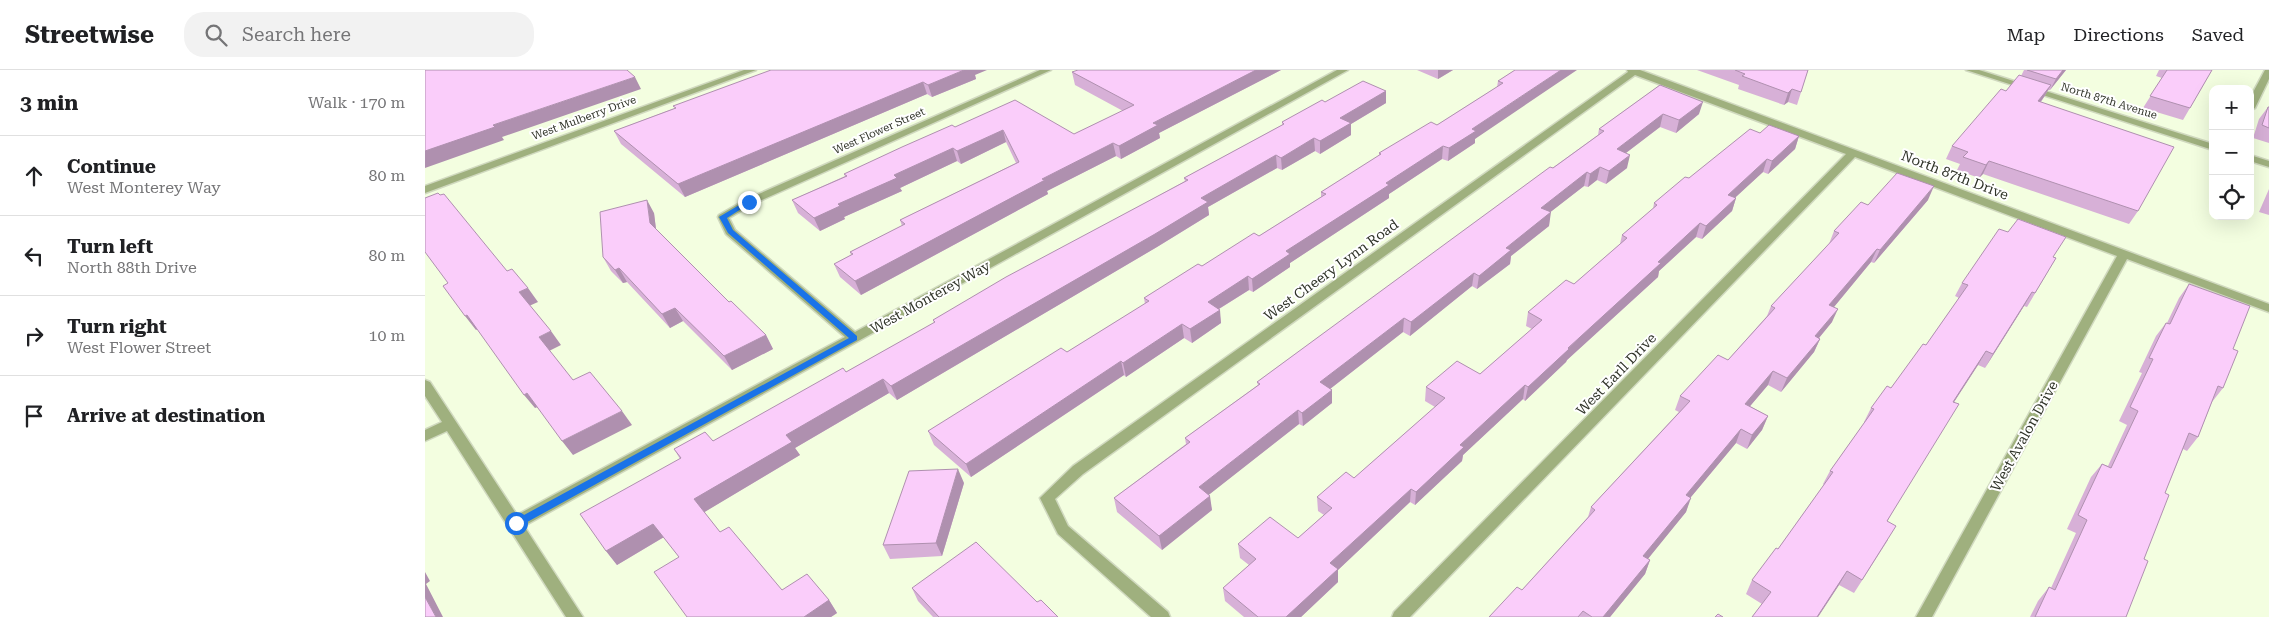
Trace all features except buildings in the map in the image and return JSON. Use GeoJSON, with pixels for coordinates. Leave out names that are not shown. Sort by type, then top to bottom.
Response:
{"type":"FeatureCollection","features":[{"type":"Feature","properties":{"kind":"street","name":"West Mulberry Drive"},"geometry":{"type":"LineString","coordinates":[[425,190],[752,70]]}},
{"type":"Feature","properties":{"kind":"street","name":"West Flower Street"},"geometry":{"type":"LineString","coordinates":[[854,338],[730,232],[723,217],[749,202],[1047,70]]}},
{"type":"Feature","properties":{"kind":"street","name":"West Monterey Way"},"geometry":{"type":"LineString","coordinates":[[516,523],[1344,70]]}},
{"type":"Feature","properties":{"kind":"street","name":"North 87th Drive"},"geometry":{"type":"LineString","coordinates":[[1633,70],[2269,308]]}},
{"type":"Feature","properties":{"kind":"street","name":"West Cheery Lynn Road"},"geometry":{"type":"LineString","coordinates":[[1162,617],[1063,530],[1047,498],[1086,464],[1633,70]]}},
{"type":"Feature","properties":{"kind":"street","name":"North 87th Avenue"},"geometry":{"type":"LineString","coordinates":[[1971,70],[2209,146]]}},
{"type":"Feature","properties":{"kind":"street"},"geometry":{"type":"LineString","coordinates":[[2254,100],[2269,70]]}},
{"type":"Feature","properties":{"kind":"street","name":"West Earll Drive"},"geometry":{"type":"LineString","coordinates":[[1400,617],[1854,152]]}},
{"type":"Feature","properties":{"kind":"street"},"geometry":{"type":"LineString","coordinates":[[2254,159],[2269,164]]}},
{"type":"Feature","properties":{"kind":"street","name":"West Avalon Drive"},"geometry":{"type":"LineString","coordinates":[[1924,617],[2124,254]]}},
{"type":"Feature","properties":{"kind":"street"},"geometry":{"type":"LineString","coordinates":[[425,385],[575,617]]}},
{"type":"Feature","properties":{"kind":"street"},"geometry":{"type":"LineString","coordinates":[[425,436],[449,424]]}},
{"type":"Feature","properties":{"kind":"route"},"geometry":{"type":"LineString","coordinates":[[516,523],[854,338],[730,232],[723,217],[749,202]]}}]}
